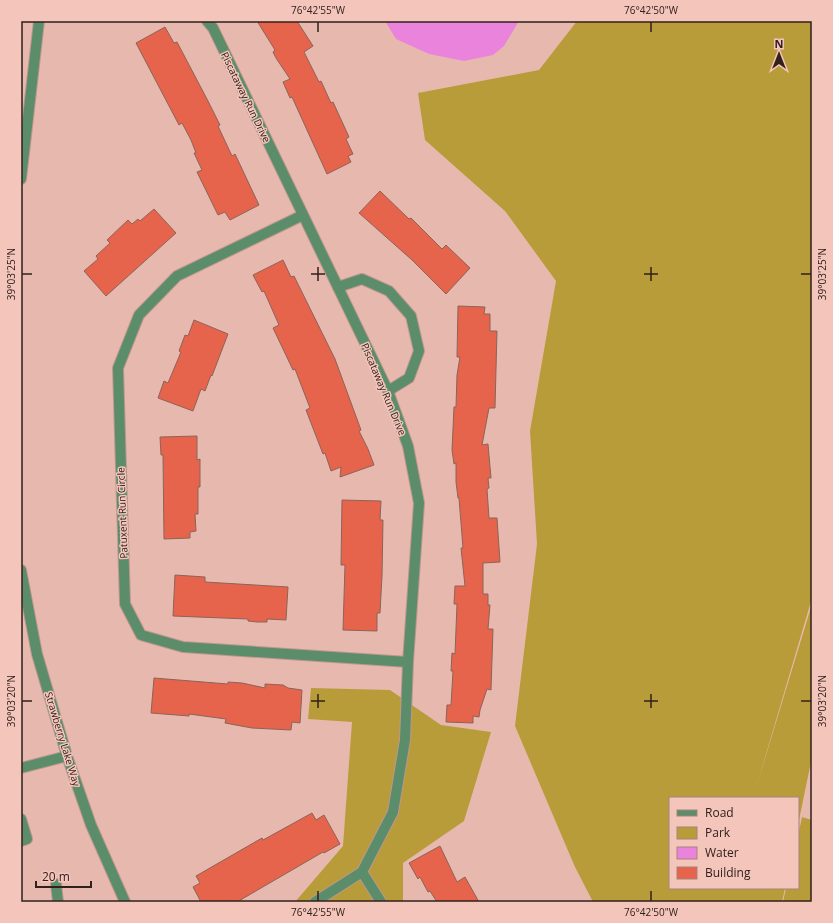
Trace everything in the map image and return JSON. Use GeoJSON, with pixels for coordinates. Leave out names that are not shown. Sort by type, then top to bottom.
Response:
{"type":"FeatureCollection","features":[{"type":"Feature","properties":{"kind":"street"},"geometry":{"type":"LineString","coordinates":[[21,179],[39,21]]}},
{"type":"Feature","properties":{"kind":"street","name":"Piscataway Run Drive"},"geometry":{"type":"LineString","coordinates":[[207,21],[213,28],[388,391],[408,446],[419,503],[408,662],[405,740],[393,812],[362,872]]}},
{"type":"Feature","properties":{"kind":"street","name":"Patuxent Run Circle"},"geometry":{"type":"LineString","coordinates":[[303,215],[178,276],[139,315],[118,368],[125,604],[141,635],[183,647],[408,662]]}},
{"type":"Feature","properties":{"kind":"street"},"geometry":{"type":"LineString","coordinates":[[338,287],[362,279],[389,291],[410,316],[419,351],[409,378],[388,391]]}},
{"type":"Feature","properties":{"kind":"street","name":"Strawberry Lake Way"},"geometry":{"type":"LineString","coordinates":[[21,570],[38,654],[67,756],[91,825],[125,902]]}},
{"type":"Feature","properties":{"kind":"street"},"geometry":{"type":"LineString","coordinates":[[21,768],[67,756]]}},
{"type":"Feature","properties":{"kind":"street"},"geometry":{"type":"LineString","coordinates":[[21,819],[27,839],[21,842]]}},
{"type":"Feature","properties":{"kind":"street"},"geometry":{"type":"LineString","coordinates":[[315,902],[362,872],[381,902]]}},
{"type":"Feature","properties":{"kind":"street"},"geometry":{"type":"LineString","coordinates":[[56,884],[58,902]]}},
{"type":"Feature","properties":{"kind":"green space"},"geometry":{"type":"Polygon","coordinates":[[[577,21],[812,21],[812,598],[756,788],[812,604],[812,757],[799,820],[799,797],[669,797],[669,889],[785,889],[782,902],[593,902],[575,867],[515,726],[537,544],[530,431],[556,281],[505,211],[425,140],[418,93],[539,70],[577,21]]]}},
{"type":"Feature","properties":{"kind":"green space"},"geometry":{"type":"Polygon","coordinates":[[[311,688],[390,690],[441,725],[491,732],[464,821],[403,863],[403,902],[295,902],[343,846],[352,722],[308,719],[311,688]]]}},
{"type":"Feature","properties":{"kind":"green space"},"geometry":{"type":"Polygon","coordinates":[[[802,817],[812,820],[812,902],[783,902],[786,889],[799,889],[799,831],[802,817]]]}},
{"type":"Feature","properties":{"kind":"water"},"geometry":{"type":"Polygon","coordinates":[[[385,21],[519,21],[504,46],[493,55],[464,61],[429,54],[396,39],[385,21]]]}},
{"type":"Feature","properties":{"kind":"building"},"geometry":{"type":"Polygon","coordinates":[[[257,21],[297,21],[313,46],[304,52],[319,82],[321,81],[331,103],[333,102],[349,137],[346,139],[353,154],[348,156],[351,162],[327,174],[292,97],[290,98],[283,82],[290,79],[276,58],[273,52],[275,50],[257,21]]]}},
{"type":"Feature","properties":{"kind":"building"},"geometry":{"type":"Polygon","coordinates":[[[165,27],[174,43],[177,42],[220,125],[218,126],[232,156],[235,154],[259,205],[230,220],[225,212],[218,215],[197,172],[202,170],[194,153],[196,153],[191,140],[182,123],[179,125],[136,43],[165,27]]]}},
{"type":"Feature","properties":{"kind":"building"},"geometry":{"type":"Polygon","coordinates":[[[380,191],[409,219],[411,218],[442,249],[446,245],[470,268],[446,294],[412,260],[359,213],[380,191]]]}},
{"type":"Feature","properties":{"kind":"building"},"geometry":{"type":"Polygon","coordinates":[[[154,209],[176,233],[106,296],[84,271],[98,259],[96,256],[110,243],[107,240],[128,220],[132,224],[138,219],[140,221],[154,209]]]}},
{"type":"Feature","properties":{"kind":"building"},"geometry":{"type":"Polygon","coordinates":[[[283,260],[291,277],[294,276],[335,359],[361,430],[359,431],[374,465],[340,477],[341,467],[331,471],[325,453],[323,454],[306,410],[310,408],[295,369],[293,370],[273,328],[279,325],[264,291],[262,292],[253,275],[283,260]]]}},
{"type":"Feature","properties":{"kind":"building"},"geometry":{"type":"Polygon","coordinates":[[[458,306],[485,307],[484,314],[490,314],[490,331],[497,331],[495,408],[489,408],[482,445],[488,444],[491,478],[488,478],[489,488],[487,489],[489,518],[497,518],[500,562],[483,563],[483,594],[488,594],[488,605],[490,605],[488,629],[493,629],[491,690],[487,689],[479,717],[473,716],[473,723],[446,722],[447,705],[451,705],[453,671],[451,671],[452,653],[455,654],[457,604],[454,604],[455,586],[465,586],[461,548],[463,548],[459,498],[456,482],[456,463],[454,464],[452,450],[454,407],[456,407],[457,375],[460,357],[457,357],[458,306]]]}},
{"type":"Feature","properties":{"kind":"building"},"geometry":{"type":"Polygon","coordinates":[[[194,320],[228,334],[212,376],[211,375],[205,391],[201,389],[193,411],[158,398],[164,381],[168,383],[181,352],[179,351],[185,335],[188,336],[194,320]]]}},
{"type":"Feature","properties":{"kind":"building"},"geometry":{"type":"Polygon","coordinates":[[[197,436],[197,460],[200,459],[200,487],[198,487],[198,514],[195,514],[196,531],[190,532],[190,538],[164,539],[163,455],[161,455],[160,437],[197,436]]]}},
{"type":"Feature","properties":{"kind":"building"},"geometry":{"type":"Polygon","coordinates":[[[342,500],[381,501],[380,520],[383,520],[382,576],[380,613],[377,613],[377,631],[343,630],[345,565],[341,565],[342,500]]]}},
{"type":"Feature","properties":{"kind":"building"},"geometry":{"type":"Polygon","coordinates":[[[175,575],[205,577],[205,582],[288,587],[286,620],[267,619],[267,622],[257,622],[248,621],[248,619],[173,616],[175,575]]]}},
{"type":"Feature","properties":{"kind":"building"},"geometry":{"type":"Polygon","coordinates":[[[154,678],[228,684],[228,682],[242,683],[265,688],[265,684],[283,685],[288,688],[302,690],[300,723],[292,722],[291,730],[252,728],[225,723],[226,719],[189,714],[189,716],[151,713],[154,678]]]}},
{"type":"Feature","properties":{"kind":"building"},"geometry":{"type":"Polygon","coordinates":[[[312,813],[316,820],[324,815],[340,844],[324,853],[323,852],[237,902],[201,902],[193,887],[200,883],[196,876],[262,838],[263,840],[312,813]]]}},
{"type":"Feature","properties":{"kind":"building"},"geometry":{"type":"Polygon","coordinates":[[[440,846],[457,882],[465,877],[479,902],[437,902],[430,891],[428,892],[420,877],[418,879],[409,863],[440,846]]]}}]}
